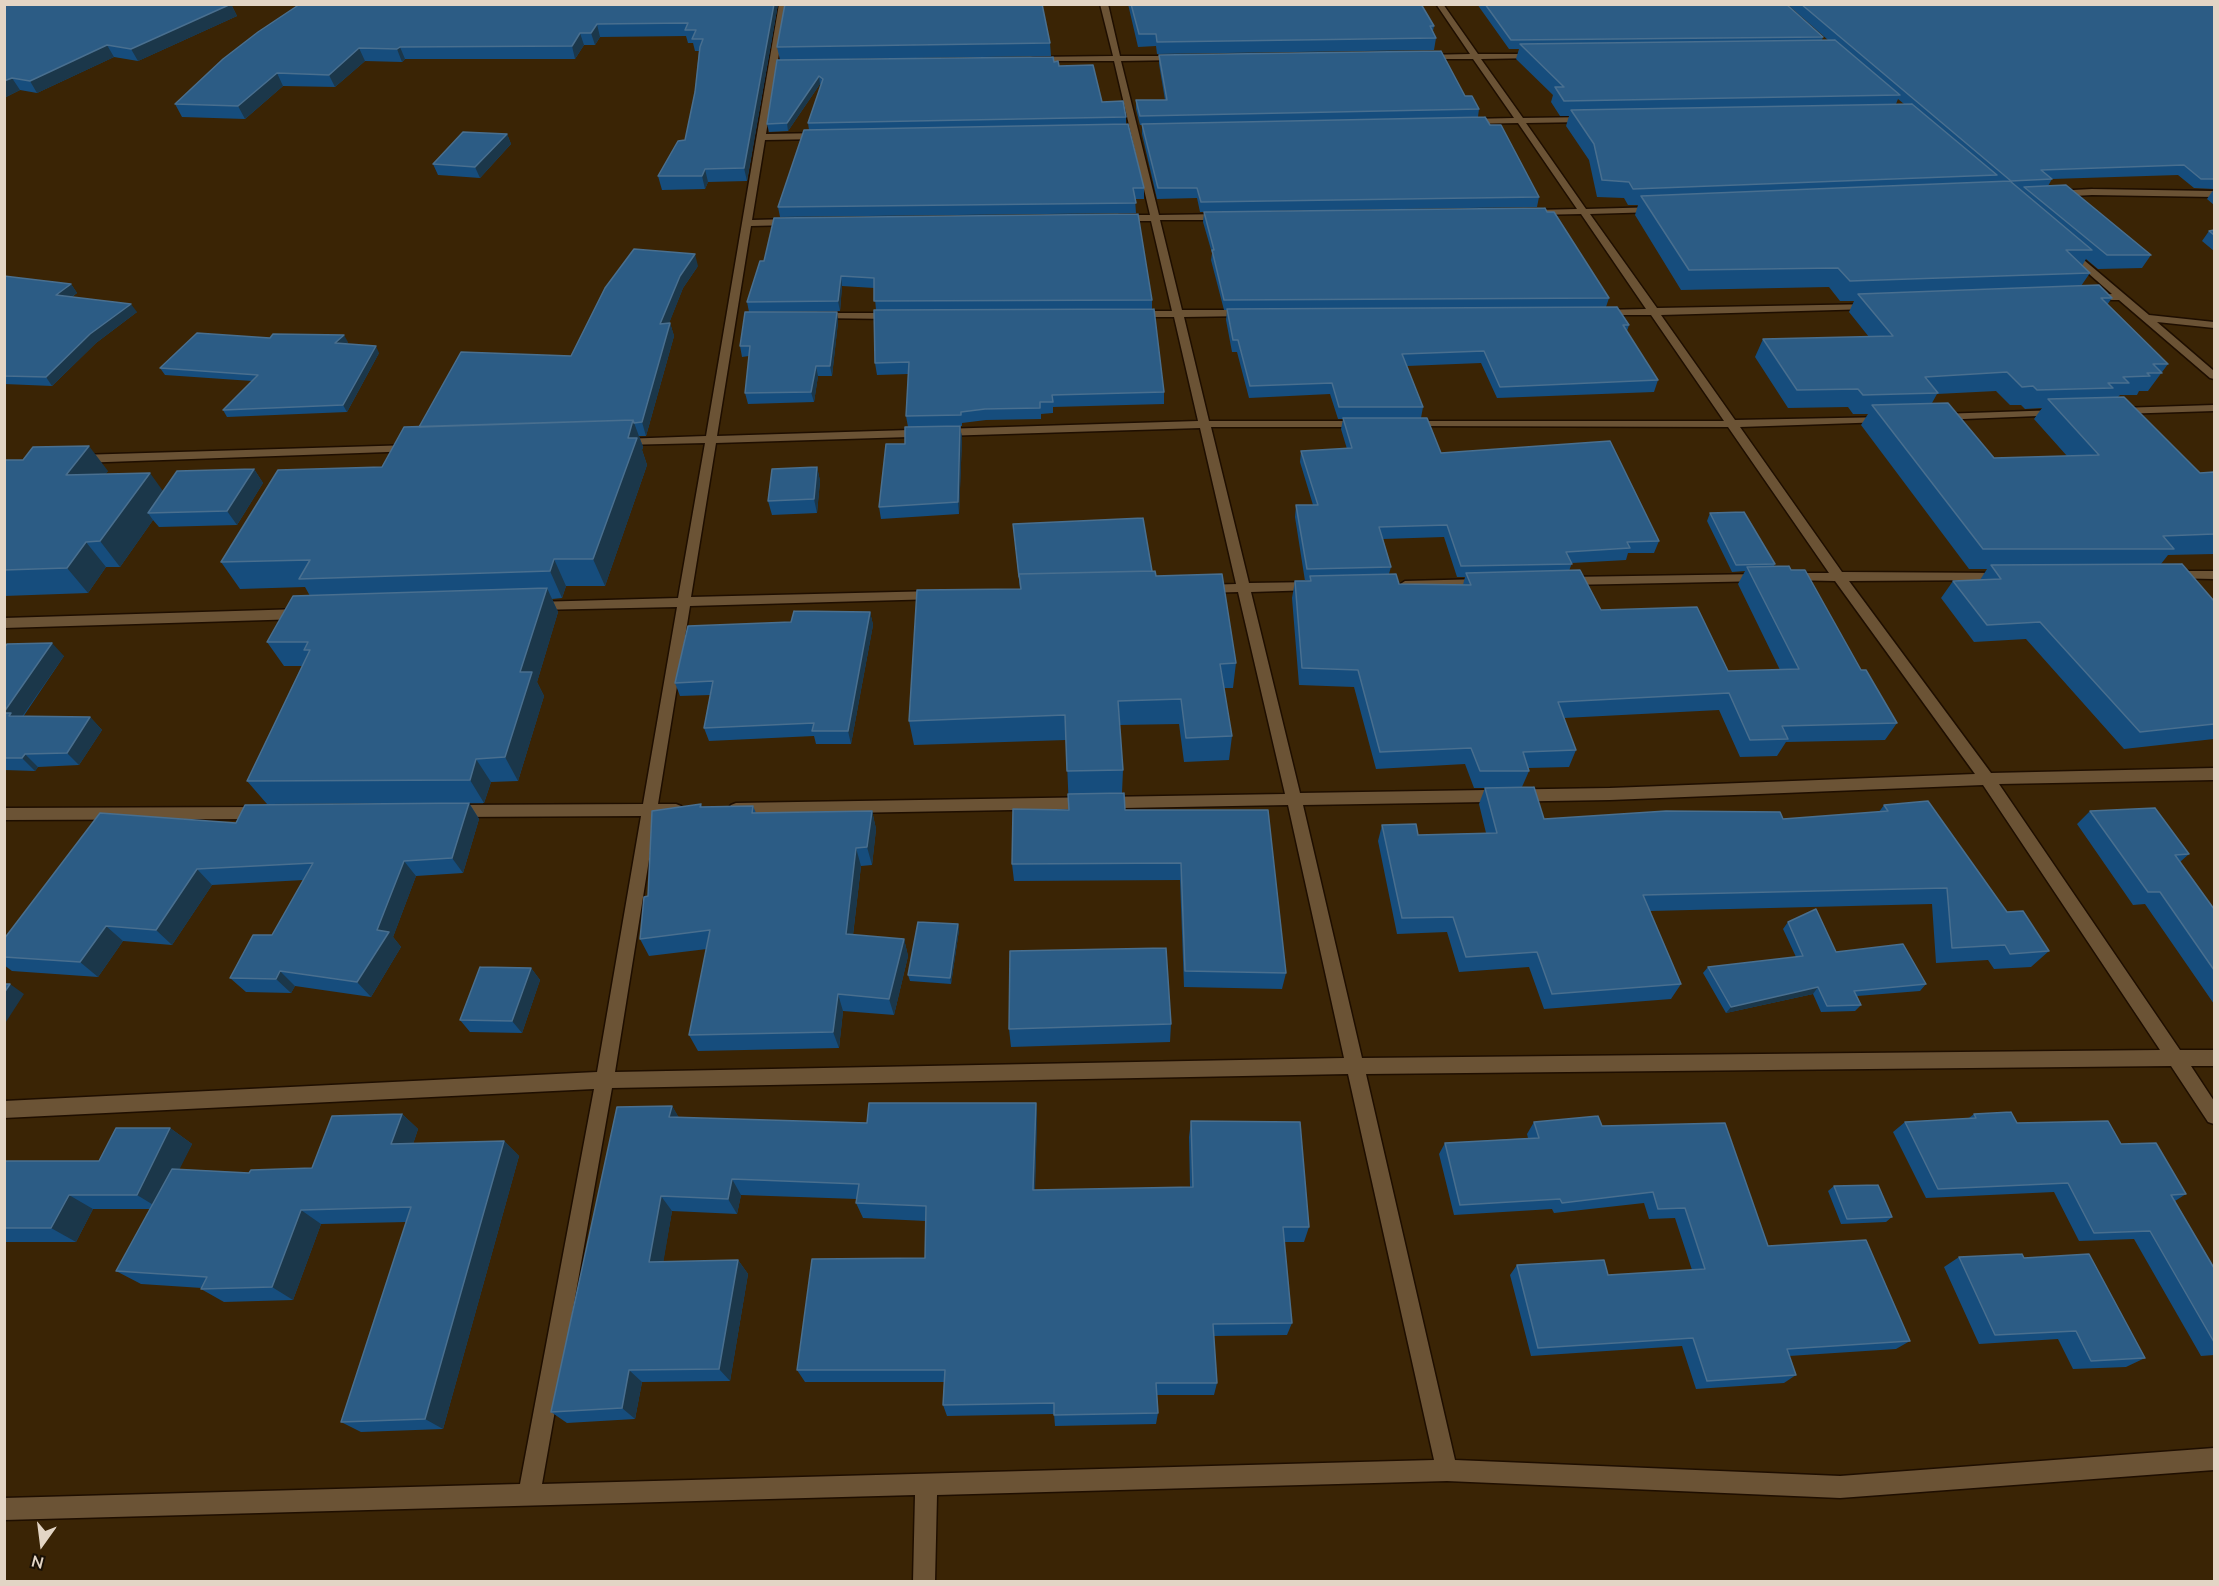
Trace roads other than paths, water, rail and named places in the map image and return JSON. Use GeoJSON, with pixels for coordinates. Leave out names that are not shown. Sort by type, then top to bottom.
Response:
{"type":"FeatureCollection","features":[{"type":"Feature","properties":{"kind":"street"},"geometry":{"type":"LineString","coordinates":[[1104,4],[1294,799],[1447,1470]]}},
{"type":"Feature","properties":{"kind":"street"},"geometry":{"type":"LineString","coordinates":[[1439,4],[1838,576],[1987,779],[2214,1116]]}},
{"type":"Feature","properties":{"kind":"street"},"geometry":{"type":"LineString","coordinates":[[529,1495],[605,1080],[711,440],[737,317],[747,223],[761,137],[779,64],[786,9]]}},
{"type":"Feature","properties":{"kind":"street"},"geometry":{"type":"LineString","coordinates":[[1415,57],[1546,55]]}},
{"type":"Feature","properties":{"kind":"street"},"geometry":{"type":"LineString","coordinates":[[1022,59],[1188,57]]}},
{"type":"Feature","properties":{"kind":"street"},"geometry":{"type":"LineString","coordinates":[[1462,122],[1590,119]]}},
{"type":"Feature","properties":{"kind":"street"},"geometry":{"type":"LineString","coordinates":[[761,137],[831,136]]}},
{"type":"Feature","properties":{"kind":"street"},"geometry":{"type":"LineString","coordinates":[[2048,195],[2092,192],[2214,194]]}},
{"type":"Feature","properties":{"kind":"street"},"geometry":{"type":"LineString","coordinates":[[1524,213],[1666,209]]}},
{"type":"Feature","properties":{"kind":"street"},"geometry":{"type":"LineString","coordinates":[[1108,218],[1238,217]]}},
{"type":"Feature","properties":{"kind":"street"},"geometry":{"type":"LineString","coordinates":[[747,223],[805,222]]}},
{"type":"Feature","properties":{"kind":"street"},"geometry":{"type":"LineString","coordinates":[[2059,243],[2214,376]]}},
{"type":"Feature","properties":{"kind":"street"},"geometry":{"type":"LineString","coordinates":[[2075,299],[2122,297]]}},
{"type":"Feature","properties":{"kind":"street"},"geometry":{"type":"LineString","coordinates":[[1595,313],[1888,305]]}},
{"type":"Feature","properties":{"kind":"street"},"geometry":{"type":"LineString","coordinates":[[1119,314],[1261,313]]}},
{"type":"Feature","properties":{"kind":"street"},"geometry":{"type":"LineString","coordinates":[[802,316],[907,316]]}},
{"type":"Feature","properties":{"kind":"street"},"geometry":{"type":"LineString","coordinates":[[2147,318],[2214,325]]}},
{"type":"Feature","properties":{"kind":"street"},"geometry":{"type":"LineString","coordinates":[[2109,411],[2214,408]]}},
{"type":"Feature","properties":{"kind":"street"},"geometry":{"type":"LineString","coordinates":[[1920,417],[2073,412]]}},
{"type":"Feature","properties":{"kind":"street"},"geometry":{"type":"LineString","coordinates":[[1404,424],[1732,424],[1897,418]]}},
{"type":"Feature","properties":{"kind":"street"},"geometry":{"type":"LineString","coordinates":[[615,443],[1204,424],[1380,424]]}},
{"type":"Feature","properties":{"kind":"street"},"geometry":{"type":"LineString","coordinates":[[64,459],[423,448]]}},
{"type":"Feature","properties":{"kind":"street"},"geometry":{"type":"LineString","coordinates":[[2156,575],[2214,575]]}},
{"type":"Feature","properties":{"kind":"street"},"geometry":{"type":"LineString","coordinates":[[1553,582],[1838,576],[2015,576]]}},
{"type":"Feature","properties":{"kind":"street"},"geometry":{"type":"LineString","coordinates":[[1386,585],[1493,583]]}},
{"type":"Feature","properties":{"kind":"street"},"geometry":{"type":"LineString","coordinates":[[1196,589],[1326,586]]}},
{"type":"Feature","properties":{"kind":"street"},"geometry":{"type":"LineString","coordinates":[[517,607],[946,595]]}},
{"type":"Feature","properties":{"kind":"street"},"geometry":{"type":"LineString","coordinates":[[4,623],[315,613]]}},
{"type":"Feature","properties":{"kind":"street"},"geometry":{"type":"LineString","coordinates":[[721,809],[1610,794],[1987,779],[2214,774]]}},
{"type":"Feature","properties":{"kind":"street"},"geometry":{"type":"LineString","coordinates":[[434,812],[697,809]]}},
{"type":"Feature","properties":{"kind":"street"},"geometry":{"type":"LineString","coordinates":[[4,814],[279,813]]}},
{"type":"Feature","properties":{"kind":"street"},"geometry":{"type":"LineString","coordinates":[[4,1110],[605,1080],[1354,1066],[2214,1058]]}},
{"type":"Feature","properties":{"kind":"street"},"geometry":{"type":"LineString","coordinates":[[4,1509],[1447,1470],[1840,1487],[2214,1459]]}},
{"type":"Feature","properties":{"kind":"street"},"geometry":{"type":"LineString","coordinates":[[924,1581],[926,1485]]}}]}
